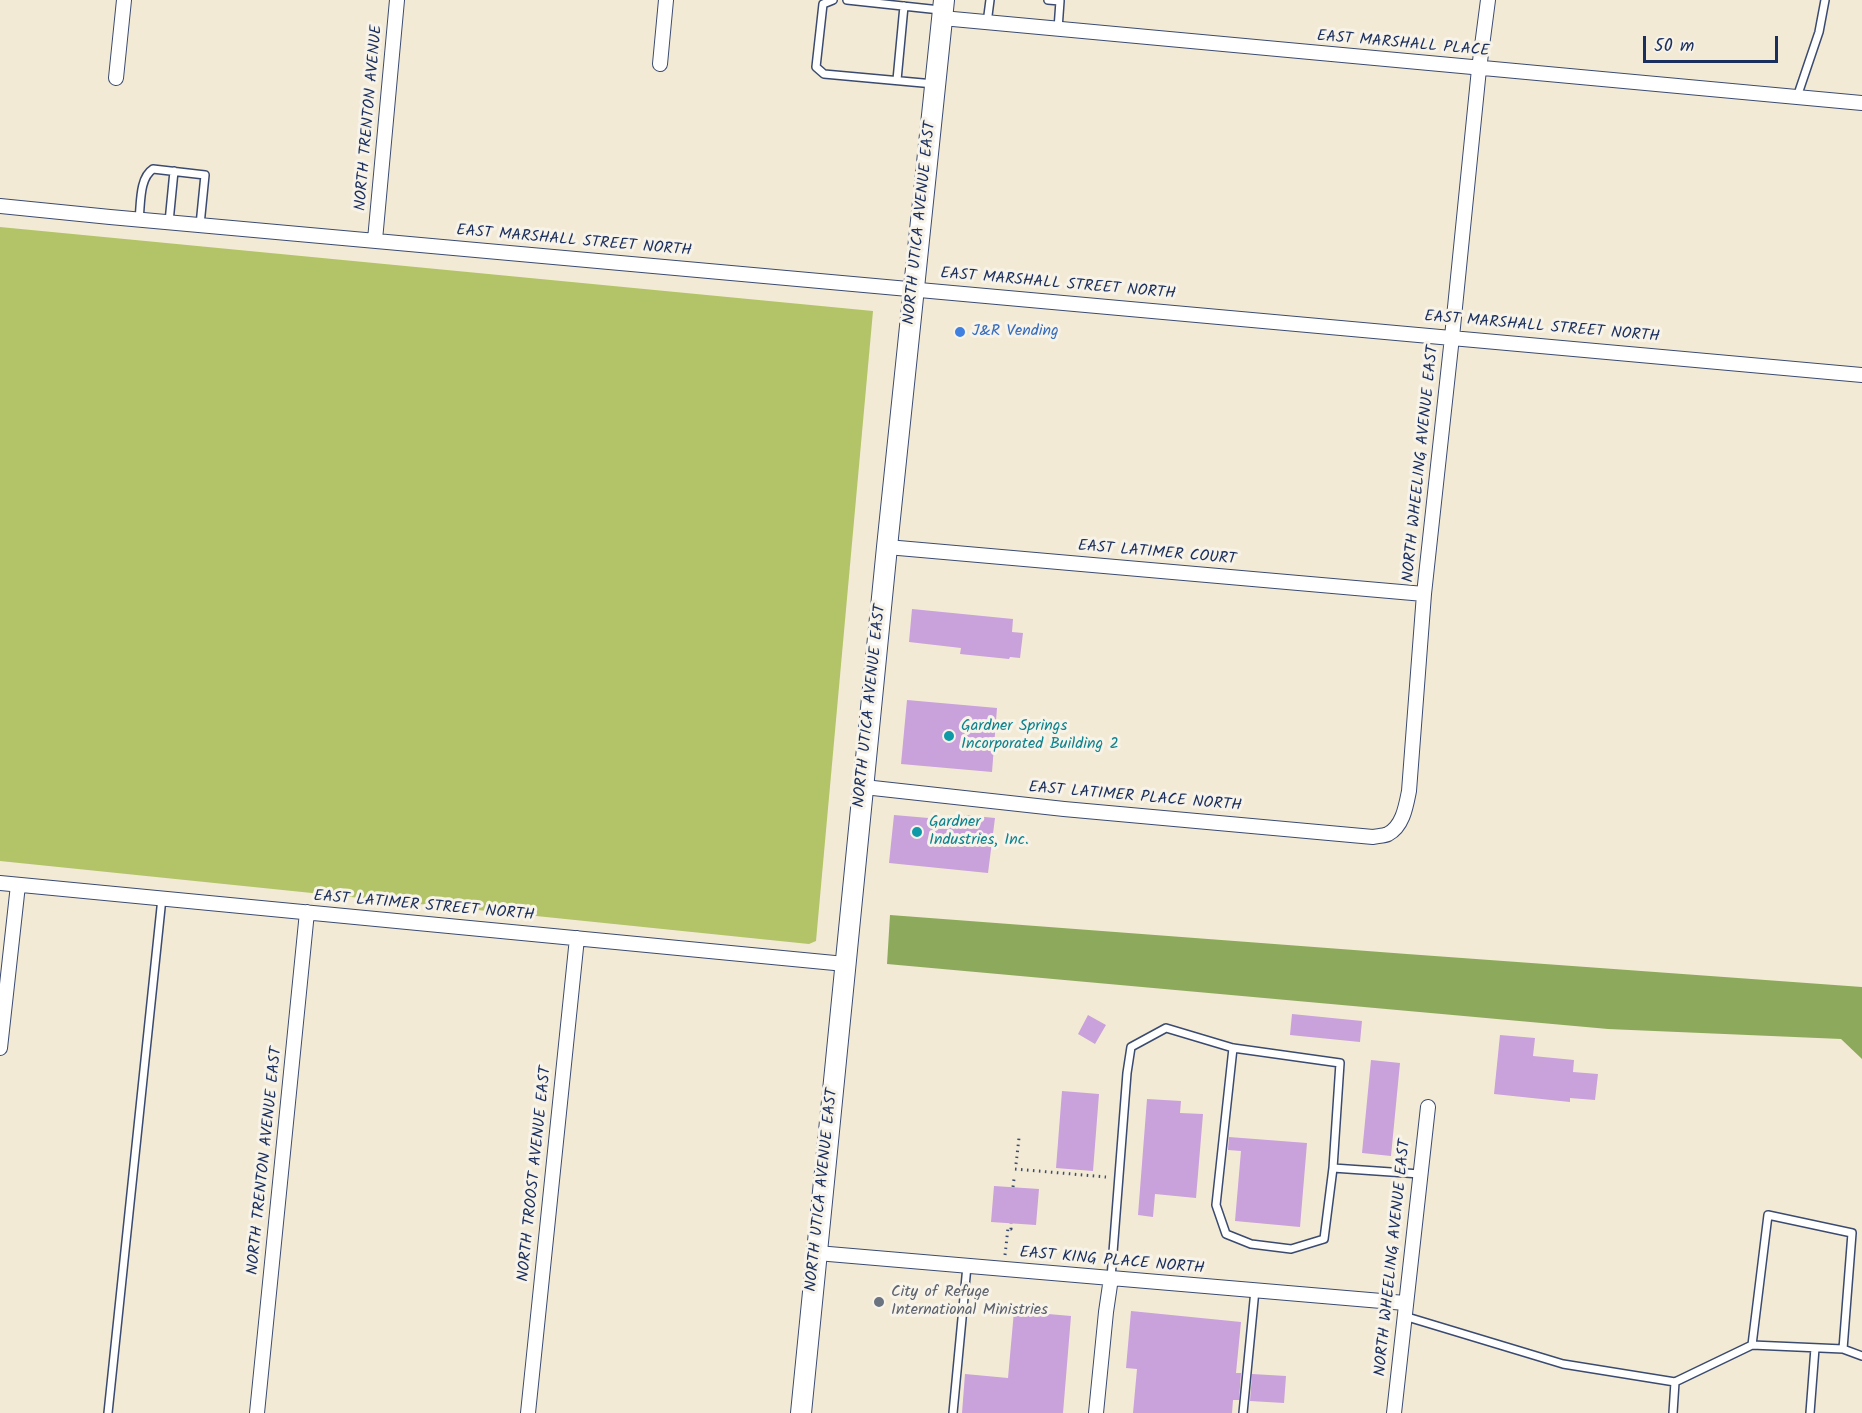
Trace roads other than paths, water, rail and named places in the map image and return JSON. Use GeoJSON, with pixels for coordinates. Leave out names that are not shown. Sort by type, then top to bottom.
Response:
{"type":"FeatureCollection","features":[{"type":"Feature","properties":{"kind":"main road","name":"NORTH UTICA AVENUE EAST"},"geometry":{"type":"LineString","coordinates":[[801,1413],[943,9]]}},
{"type":"Feature","properties":{"kind":"street"},"geometry":{"type":"LineString","coordinates":[[116,78],[124,0]]}},
{"type":"Feature","properties":{"kind":"street","name":"NORTH TRENTON AVENUE"},"geometry":{"type":"LineString","coordinates":[[375,240],[397,0]]}},
{"type":"Feature","properties":{"kind":"street"},"geometry":{"type":"LineString","coordinates":[[660,64],[666,0]]}},
{"type":"Feature","properties":{"kind":"street","name":"NORTH WHEELING AVENUE EAST"},"geometry":{"type":"LineString","coordinates":[[1399,824],[1409,791],[1424,594],[1488,0]]}},
{"type":"Feature","properties":{"kind":"street","name":"EAST MARSHALL PLACE"},"geometry":{"type":"LineString","coordinates":[[943,9],[987,23],[1862,103]]}},
{"type":"Feature","properties":{"kind":"street","name":"EAST MARSHALL STREET NORTH"},"geometry":{"type":"LineString","coordinates":[[0,206],[1862,375]]}},
{"type":"Feature","properties":{"kind":"street","name":"EAST LATIMER COURT"},"geometry":{"type":"LineString","coordinates":[[887,547],[1424,594]]}},
{"type":"Feature","properties":{"kind":"street","name":"EAST LATIMER PLACE NORTH"},"geometry":{"type":"LineString","coordinates":[[864,787],[1064,809],[1373,837],[1388,834],[1399,824]]}},
{"type":"Feature","properties":{"kind":"street","name":"EAST LATIMER STREET NORTH"},"geometry":{"type":"LineString","coordinates":[[0,883],[845,964]]}},
{"type":"Feature","properties":{"kind":"street"},"geometry":{"type":"LineString","coordinates":[[0,1048],[18,885]]}},
{"type":"Feature","properties":{"kind":"street","name":"NORTH TRENTON AVENUE EAST"},"geometry":{"type":"LineString","coordinates":[[257,1413],[307,912]]}},
{"type":"Feature","properties":{"kind":"street","name":"NORTH TROOST AVENUE EAST"},"geometry":{"type":"LineString","coordinates":[[528,1413],[577,938]]}},
{"type":"Feature","properties":{"kind":"street","name":"NORTH WHEELING AVENUE EAST"},"geometry":{"type":"LineString","coordinates":[[1394,1413],[1428,1107]]}},
{"type":"Feature","properties":{"kind":"street","name":"EAST KING PLACE NORTH"},"geometry":{"type":"LineString","coordinates":[[817,1253],[1255,1290],[1405,1309]]}},
{"type":"Feature","properties":{"kind":"street"},"geometry":{"type":"LineString","coordinates":[[1096,1413],[1106,1312],[1112,1278]]}},
{"type":"Feature","properties":{"kind":"lane"},"geometry":{"type":"LineString","coordinates":[[833,0],[823,4],[816,67],[824,74],[935,84]]}},
{"type":"Feature","properties":{"kind":"lane"},"geometry":{"type":"LineString","coordinates":[[847,0],[943,9]]}},
{"type":"Feature","properties":{"kind":"lane"},"geometry":{"type":"LineString","coordinates":[[987,23],[990,0]]}},
{"type":"Feature","properties":{"kind":"lane"},"geometry":{"type":"LineString","coordinates":[[1048,0],[1060,1],[1058,30]]}},
{"type":"Feature","properties":{"kind":"lane"},"geometry":{"type":"LineString","coordinates":[[1797,97],[1819,32],[1825,0]]}},
{"type":"Feature","properties":{"kind":"lane"},"geometry":{"type":"LineString","coordinates":[[897,80],[904,6]]}},
{"type":"Feature","properties":{"kind":"lane"},"geometry":{"type":"LineString","coordinates":[[139,220],[143,185],[148,173],[153,169],[205,175],[200,225]]}},
{"type":"Feature","properties":{"kind":"lane"},"geometry":{"type":"LineString","coordinates":[[169,222],[174,171]]}},
{"type":"Feature","properties":{"kind":"lane"},"geometry":{"type":"LineString","coordinates":[[108,1413],[162,898]]}},
{"type":"Feature","properties":{"kind":"lane"},"geometry":{"type":"LineString","coordinates":[[1112,1278],[1131,1047],[1166,1028],[1233,1048],[1340,1064],[1334,1168],[1324,1239],[1291,1250],[1251,1244],[1226,1234],[1216,1205],[1233,1048]]}},
{"type":"Feature","properties":{"kind":"lane"},"geometry":{"type":"LineString","coordinates":[[1334,1168],[1420,1174]]}},
{"type":"Feature","properties":{"kind":"lane"},"geometry":{"type":"LineString","coordinates":[[1752,1345],[1768,1215],[1852,1233],[1843,1349]]}},
{"type":"Feature","properties":{"kind":"lane"},"geometry":{"type":"LineString","coordinates":[[953,1413],[966,1266]]}},
{"type":"Feature","properties":{"kind":"lane"},"geometry":{"type":"LineString","coordinates":[[1243,1413],[1255,1290]]}},
{"type":"Feature","properties":{"kind":"lane"},"geometry":{"type":"LineString","coordinates":[[1405,1309],[1563,1364],[1675,1382],[1752,1345],[1843,1349],[1862,1356]]}},
{"type":"Feature","properties":{"kind":"lane"},"geometry":{"type":"LineString","coordinates":[[1809,1413],[1815,1348]]}},
{"type":"Feature","properties":{"kind":"lane"},"geometry":{"type":"LineString","coordinates":[[1673,1413],[1675,1382]]}},
{"type":"Feature","properties":{"kind":"place","name":"J&R Vending"},"geometry":{"type":"Point","coordinates":[960,332]}},
{"type":"Feature","properties":{"kind":"place","name":"Gardner Springs Incorporated Building 2"},"geometry":{"type":"Point","coordinates":[949,736]}},
{"type":"Feature","properties":{"kind":"place","name":"Gardner Industries, Inc."},"geometry":{"type":"Point","coordinates":[917,832]}},
{"type":"Feature","properties":{"kind":"place","name":"City of Refuge International Ministries"},"geometry":{"type":"Point","coordinates":[879,1302]}}]}
